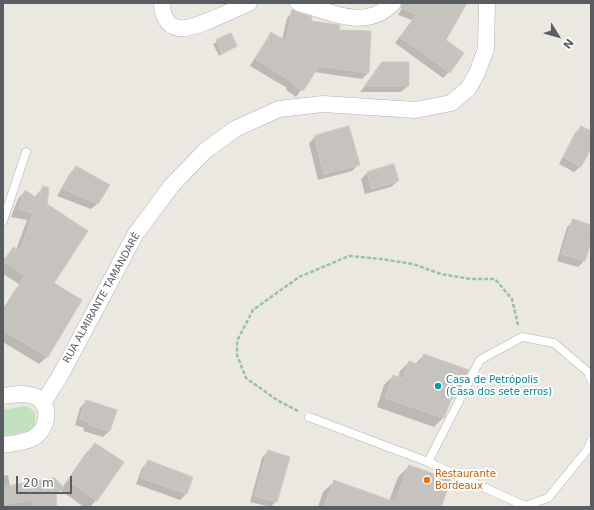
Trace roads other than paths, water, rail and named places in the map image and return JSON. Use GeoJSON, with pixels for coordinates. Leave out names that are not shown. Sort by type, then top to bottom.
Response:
{"type":"FeatureCollection","features":[{"type":"Feature","properties":{"kind":"street"},"geometry":{"type":"LineString","coordinates":[[162,3],[165,19],[180,29],[192,27],[249,3]]}},
{"type":"Feature","properties":{"kind":"street"},"geometry":{"type":"LineString","coordinates":[[298,3],[337,16],[361,18],[385,12],[393,3]]}},
{"type":"Feature","properties":{"kind":"street","name":"RUA ALMIRANTE TAMANDARÉ"},"geometry":{"type":"LineString","coordinates":[[44,403],[60,376],[135,235],[172,185],[205,151],[235,129],[279,109],[323,104],[415,110],[451,103],[468,89],[477,74],[486,49],[488,3]]}},
{"type":"Feature","properties":{"kind":"street"},"geometry":{"type":"LineString","coordinates":[[3,396],[21,393],[32,395],[44,403],[46,419],[42,430],[35,437],[24,441],[3,445]]}},
{"type":"Feature","properties":{"kind":"lane"},"geometry":{"type":"LineString","coordinates":[[3,221],[26,152]]}},
{"type":"Feature","properties":{"kind":"lane"},"geometry":{"type":"LineString","coordinates":[[428,462],[480,360],[522,337],[554,343],[588,372],[591,380]]}},
{"type":"Feature","properties":{"kind":"lane"},"geometry":{"type":"LineString","coordinates":[[309,417],[428,462],[525,506],[548,498],[590,450],[591,441]]}},
{"type":"Feature","properties":{"kind":"place","name":"Casa de Petrópolis (Casa dos sete erros)"},"geometry":{"type":"Point","coordinates":[438,386]}},
{"type":"Feature","properties":{"kind":"place","name":"Restaurante Bordeaux"},"geometry":{"type":"Point","coordinates":[427,480]}}]}
